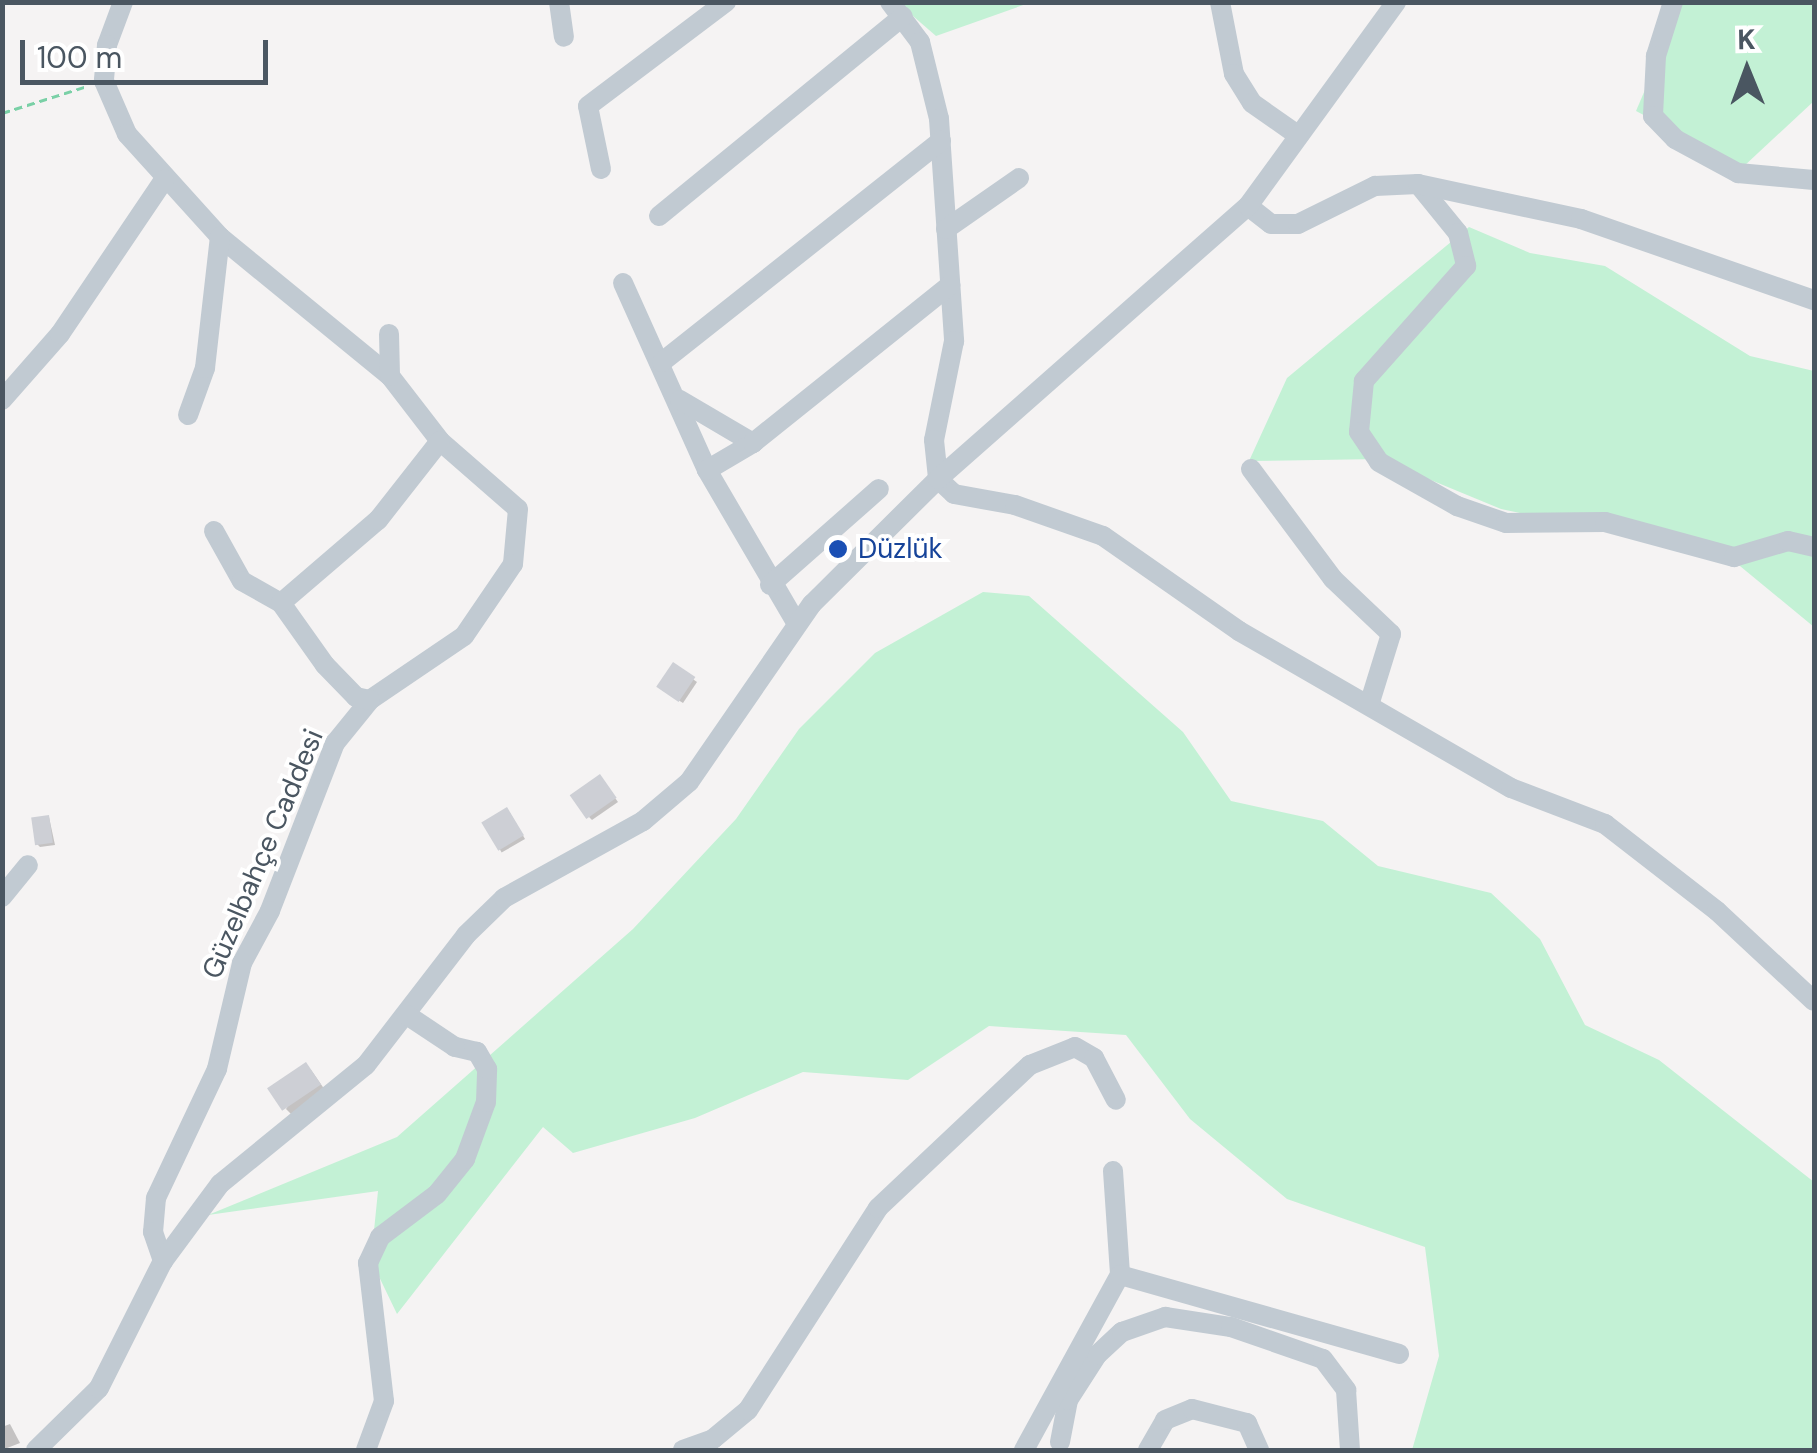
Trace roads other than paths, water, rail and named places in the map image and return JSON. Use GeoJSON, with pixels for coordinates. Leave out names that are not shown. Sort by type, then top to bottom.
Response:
{"type":"FeatureCollection","features":[{"type":"Feature","properties":{"kind":"street"},"geometry":{"type":"LineString","coordinates":[[124,2],[107,45],[104,80],[114,116],[164,180],[220,237],[390,376],[440,441],[378,520],[281,603]]}},
{"type":"Feature","properties":{"kind":"street"},"geometry":{"type":"LineString","coordinates":[[558,2],[564,36]]}},
{"type":"Feature","properties":{"kind":"street"},"geometry":{"type":"LineString","coordinates":[[601,169],[588,106],[726,2]]}},
{"type":"Feature","properties":{"kind":"street"},"geometry":{"type":"LineString","coordinates":[[1220,2],[1234,74],[1252,103],[1299,136]]}},
{"type":"Feature","properties":{"kind":"street"},"geometry":{"type":"LineString","coordinates":[[36,1450],[98,1388],[164,1261],[220,1184],[340,1090],[406,1015],[466,935],[504,898],[642,821],[690,782],[798,624],[938,479],[1248,206],[1396,2]]}},
{"type":"Feature","properties":{"kind":"street"},"geometry":{"type":"LineString","coordinates":[[1673,2],[1656,56],[1653,116],[1675,139],[1738,173],[1814,180]]}},
{"type":"Feature","properties":{"kind":"street"},"geometry":{"type":"LineString","coordinates":[[659,216],[896,9],[926,57],[941,141],[954,341],[934,440],[938,479],[954,494],[1016,505],[1102,536],[1240,630],[1511,788],[1605,824],[1717,911],[1814,1001]]}},
{"type":"Feature","properties":{"kind":"street"},"geometry":{"type":"LineString","coordinates":[[662,362],[941,141]]}},
{"type":"Feature","properties":{"kind":"street"},"geometry":{"type":"LineString","coordinates":[[946,229],[1020,178]]}},
{"type":"Feature","properties":{"kind":"street"},"geometry":{"type":"LineString","coordinates":[[2,400],[60,334],[164,180]]}},
{"type":"Feature","properties":{"kind":"street"},"geometry":{"type":"LineString","coordinates":[[1248,206],[1284,226],[1375,186],[1418,184],[1581,219],[1814,300]]}},
{"type":"Feature","properties":{"kind":"street"},"geometry":{"type":"LineString","coordinates":[[1418,184],[1458,233],[1466,266],[1364,382],[1359,432],[1379,462],[1457,506],[1506,524],[1605,522],[1734,557],[1788,541],[1814,546]]}},
{"type":"Feature","properties":{"kind":"street"},"geometry":{"type":"LineString","coordinates":[[188,414],[205,368],[220,237]]}},
{"type":"Feature","properties":{"kind":"street"},"geometry":{"type":"LineString","coordinates":[[622,283],[680,400],[707,470],[770,585],[798,624]]}},
{"type":"Feature","properties":{"kind":"street"},"geometry":{"type":"LineString","coordinates":[[707,470],[752,443],[950,285]]}},
{"type":"Feature","properties":{"kind":"street"},"geometry":{"type":"LineString","coordinates":[[389,334],[390,376]]}},
{"type":"Feature","properties":{"kind":"street"},"geometry":{"type":"LineString","coordinates":[[680,400],[752,443]]}},
{"type":"Feature","properties":{"kind":"street","name":"Güzelbahçe Caddesi"},"geometry":{"type":"LineString","coordinates":[[164,1261],[153,1232],[156,1198],[217,1068],[242,963],[270,911],[335,743],[370,700],[464,636],[513,564],[518,508],[440,441]]}},
{"type":"Feature","properties":{"kind":"street"},"geometry":{"type":"LineString","coordinates":[[1251,469],[1333,579],[1392,634],[1369,705]]}},
{"type":"Feature","properties":{"kind":"street"},"geometry":{"type":"LineString","coordinates":[[770,585],[879,489]]}},
{"type":"Feature","properties":{"kind":"street"},"geometry":{"type":"LineString","coordinates":[[214,532],[242,581],[281,603],[326,665],[356,698],[370,700]]}},
{"type":"Feature","properties":{"kind":"street"},"geometry":{"type":"LineString","coordinates":[[2,897],[28,865]]}},
{"type":"Feature","properties":{"kind":"street"},"geometry":{"type":"LineString","coordinates":[[366,1450],[384,1402],[368,1264],[380,1237],[436,1194],[465,1159],[486,1102],[487,1069],[477,1052],[455,1046],[406,1015]]}},
{"type":"Feature","properties":{"kind":"street"},"geometry":{"type":"LineString","coordinates":[[682,1450],[714,1439],[748,1410],[878,1208],[1030,1064],[1075,1047],[1094,1058],[1116,1100]]}},
{"type":"Feature","properties":{"kind":"street"},"geometry":{"type":"LineString","coordinates":[[1024,1450],[1120,1275],[1113,1170]]}},
{"type":"Feature","properties":{"kind":"street"},"geometry":{"type":"LineString","coordinates":[[1120,1275],[1399,1354]]}},
{"type":"Feature","properties":{"kind":"street"},"geometry":{"type":"LineString","coordinates":[[1067,1446],[1068,1400],[1097,1355],[1122,1332],[1165,1318],[1231,1327],[1323,1359],[1346,1390],[1350,1450]]}},
{"type":"Feature","properties":{"kind":"street"},"geometry":{"type":"LineString","coordinates":[[1148,1450],[1165,1420],[1192,1409],[1248,1423],[1259,1450]]}},
{"type":"Feature","properties":{"kind":"street"},"geometry":{"type":"LineString","coordinates":[[1037,1426],[1067,1446]]}},
{"type":"Feature","properties":{"kind":"place","name":"Düzlük"},"geometry":{"type":"Point","coordinates":[838,549]}}]}
